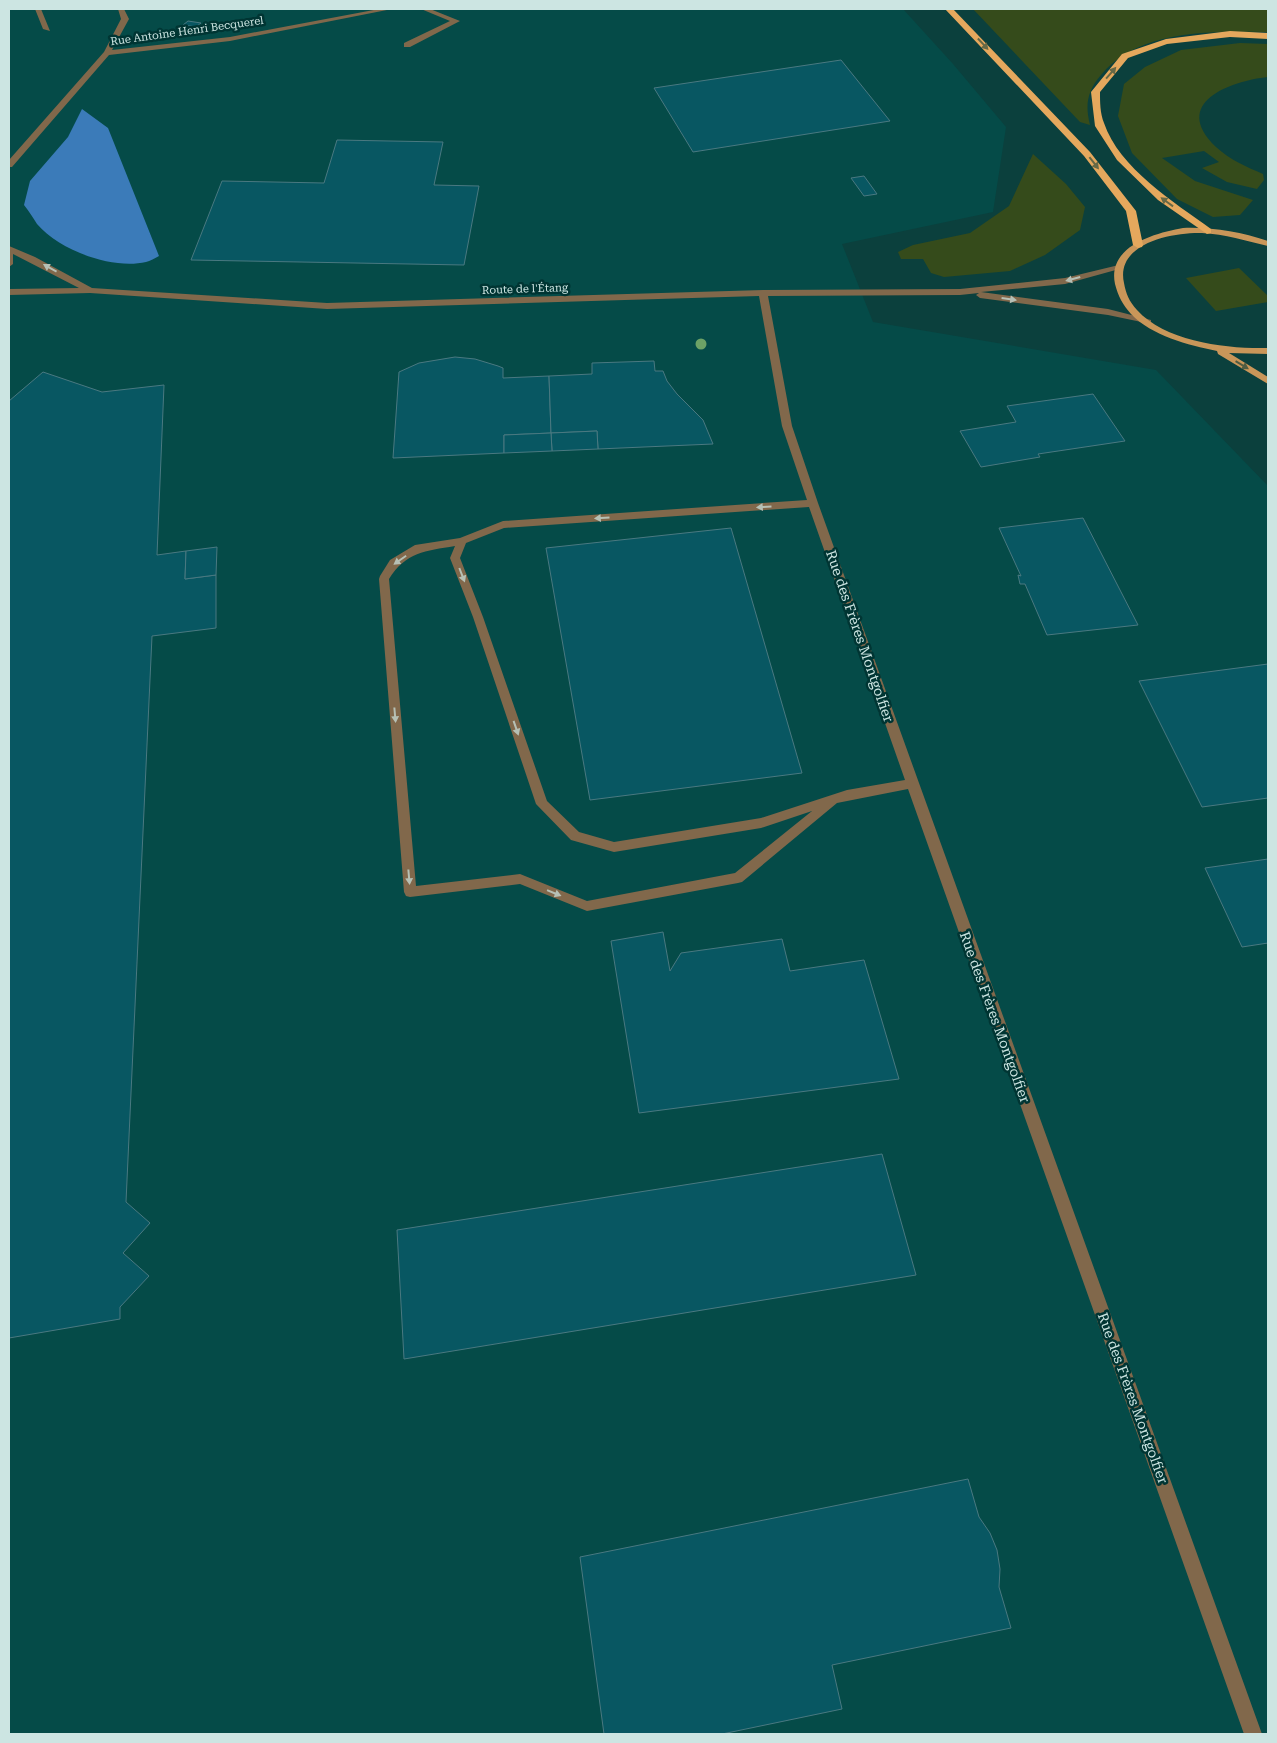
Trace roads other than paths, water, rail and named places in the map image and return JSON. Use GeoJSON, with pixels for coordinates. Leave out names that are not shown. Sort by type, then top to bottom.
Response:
{"type":"FeatureCollection","features":[{"type":"Feature","properties":{"kind":"highway"},"geometry":{"type":"LineString","coordinates":[[949,9],[1087,154],[1131,211],[1138,245]]}},
{"type":"Feature","properties":{"kind":"highway"},"geometry":{"type":"LineString","coordinates":[[1207,231],[1154,193],[1118,156],[1099,125],[1095,92],[1125,56],[1166,42],[1230,34],[1268,36]]}},
{"type":"Feature","properties":{"kind":"main road"},"geometry":{"type":"LineString","coordinates":[[1268,244],[1239,235],[1207,231],[1168,234],[1152,238],[1130,251],[1120,266],[1118,281],[1124,298],[1134,310],[1148,322],[1186,342],[1217,349],[1249,352],[1268,351]]}},
{"type":"Feature","properties":{"kind":"main road"},"geometry":{"type":"LineString","coordinates":[[1217,349],[1268,381]]}},
{"type":"Feature","properties":{"kind":"street"},"geometry":{"type":"LineString","coordinates":[[38,9],[47,29]]}},
{"type":"Feature","properties":{"kind":"street","name":"Rue Antoine Henri Becquerel"},"geometry":{"type":"LineString","coordinates":[[9,165],[107,53],[125,19],[120,9]]}},
{"type":"Feature","properties":{"kind":"street","name":"Rue Antoine Henri Becquerel"},"geometry":{"type":"LineString","coordinates":[[107,53],[230,38],[389,9]]}},
{"type":"Feature","properties":{"kind":"street"},"geometry":{"type":"LineString","coordinates":[[406,45],[456,21],[424,9]]}},
{"type":"Feature","properties":{"kind":"street"},"geometry":{"type":"LineString","coordinates":[[9,154],[18,154]]}},
{"type":"Feature","properties":{"kind":"street"},"geometry":{"type":"LineString","coordinates":[[9,250],[9,264]]}},
{"type":"Feature","properties":{"kind":"street","name":"Route de l'Étang"},"geometry":{"type":"LineString","coordinates":[[9,250],[32,259],[90,290]]}},
{"type":"Feature","properties":{"kind":"street"},"geometry":{"type":"LineString","coordinates":[[960,292],[1065,281],[1120,266]]}},
{"type":"Feature","properties":{"kind":"street","name":"Route de l'Étang"},"geometry":{"type":"LineString","coordinates":[[9,292],[90,290],[327,306],[764,293],[960,292]]}},
{"type":"Feature","properties":{"kind":"street"},"geometry":{"type":"LineString","coordinates":[[960,292],[1108,312],[1148,322]]}},
{"type":"Feature","properties":{"kind":"street","name":"Rue des Frères Montgolfier"},"geometry":{"type":"LineString","coordinates":[[764,293],[766,314],[787,426],[813,503],[1253,1734]]}},
{"type":"Feature","properties":{"kind":"street"},"geometry":{"type":"LineString","coordinates":[[813,503],[503,526],[462,541],[419,548],[394,563],[384,580],[410,892],[520,879],[587,906],[738,878],[837,799]]}},
{"type":"Feature","properties":{"kind":"street"},"geometry":{"type":"LineString","coordinates":[[462,541],[455,558],[478,617],[542,804],[576,836],[614,847],[761,823],[837,799],[912,784]]}},
{"type":"Feature","properties":{"kind":"water"},"geometry":{"type":"Polygon","coordinates":[[[82,109],[108,128],[159,256],[151,260],[132,264],[118,263],[87,256],[72,250],[37,224],[24,205],[30,181],[68,137],[82,109]]]}}]}
